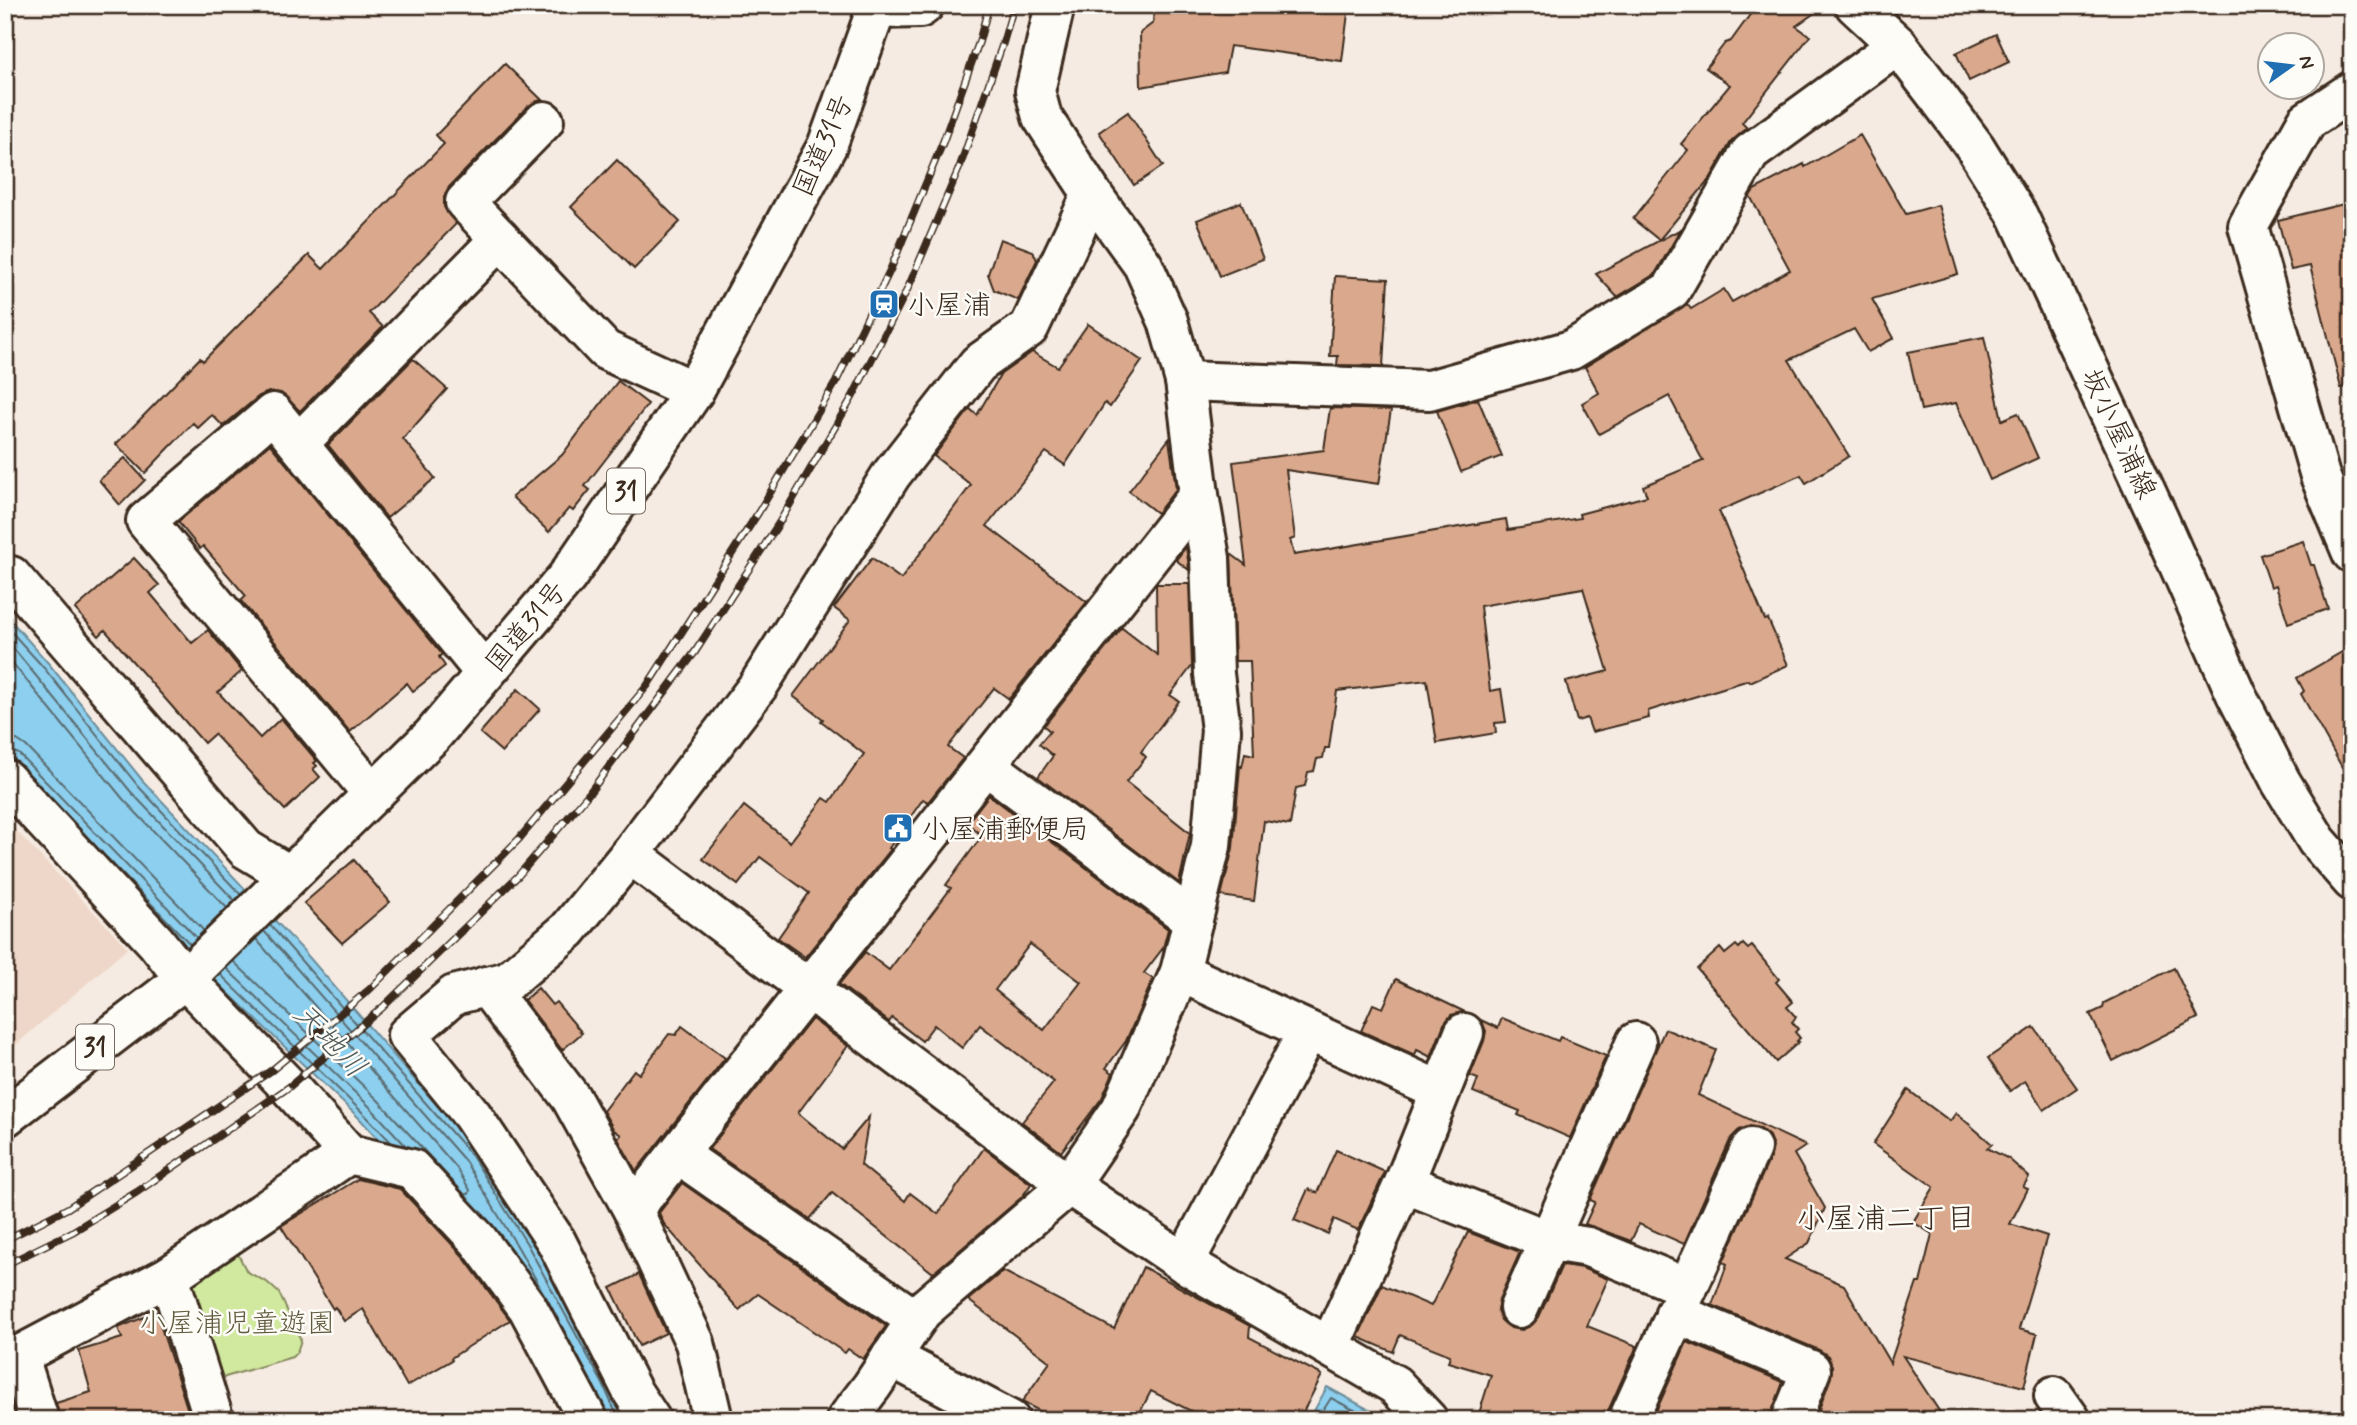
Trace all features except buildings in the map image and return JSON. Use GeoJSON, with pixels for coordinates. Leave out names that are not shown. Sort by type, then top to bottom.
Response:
{"type":"FeatureCollection","features":[{"type":"Feature","properties":{"kind":"main road"},"geometry":{"type":"LineString","coordinates":[[877,7],[920,8],[923,5]]}},
{"type":"Feature","properties":{"kind":"main road"},"geometry":{"type":"LineString","coordinates":[[846,1420],[922,1311],[1069,1185],[1121,1109],[1180,972],[1211,845],[1221,730],[1214,674],[1210,558],[1199,495],[1185,380],[1168,321],[1143,265],[1092,194],[1042,117],[1035,92],[1055,5]]}},
{"type":"Feature","properties":{"kind":"main road","name":"坂小屋浦線"},"geometry":{"type":"LineString","coordinates":[[1855,5],[1898,45],[1975,147],[2018,216],[2159,520],[2236,694],[2281,782],[2317,841],[2352,881]]}},
{"type":"Feature","properties":{"kind":"main road","name":"国道31号"},"geometry":{"type":"LineString","coordinates":[[5,1117],[189,974],[432,736],[567,577],[694,391],[827,146],[877,7]]}},
{"type":"Feature","properties":{"kind":"main road"},"geometry":{"type":"LineString","coordinates":[[1185,380],[1429,390],[1571,350],[1671,290],[1750,153],[1898,45]]}},
{"type":"Feature","properties":{"kind":"main road"},"geometry":{"type":"LineString","coordinates":[[2352,90],[2307,121],[2248,226],[2319,477],[2352,553]]}},
{"type":"Feature","properties":{"kind":"main road"},"geometry":{"type":"LineString","coordinates":[[544,121],[465,202],[605,350],[694,391]]}},
{"type":"Feature","properties":{"kind":"main road"},"geometry":{"type":"LineString","coordinates":[[651,1420],[632,1391],[556,1241],[472,1115],[407,1035],[454,995],[508,981],[568,930],[630,854],[758,686],[891,475],[978,363],[1029,328],[1092,194]]}},
{"type":"Feature","properties":{"kind":"main road"},"geometry":{"type":"LineString","coordinates":[[299,443],[500,239]]}},
{"type":"Feature","properties":{"kind":"main road"},"geometry":{"type":"LineString","coordinates":[[373,793],[146,521],[273,413],[485,673]]}},
{"type":"Feature","properties":{"kind":"main road"},"geometry":{"type":"LineString","coordinates":[[633,1210],[1199,495]]}},
{"type":"Feature","properties":{"kind":"main road"},"geometry":{"type":"LineString","coordinates":[[11,576],[246,849],[276,888]]}},
{"type":"Feature","properties":{"kind":"main road"},"geometry":{"type":"LineString","coordinates":[[986,765],[1193,920]]}},
{"type":"Feature","properties":{"kind":"main road"},"geometry":{"type":"LineString","coordinates":[[5,779],[189,974],[349,1154],[412,1169],[478,1240],[528,1308],[588,1420]]}},
{"type":"Feature","properties":{"kind":"main road"},"geometry":{"type":"LineString","coordinates":[[630,854],[1069,1185],[1184,1263],[1395,1385],[1427,1420]]}},
{"type":"Feature","properties":{"kind":"main road"},"geometry":{"type":"LineString","coordinates":[[1180,972],[1440,1091]]}},
{"type":"Feature","properties":{"kind":"main road"},"geometry":{"type":"LineString","coordinates":[[486,986],[571,1098],[633,1210],[695,1343],[713,1420]]}},
{"type":"Feature","properties":{"kind":"main road"},"geometry":{"type":"LineString","coordinates":[[1184,1263],[1308,1031]]}},
{"type":"Feature","properties":{"kind":"main road"},"geometry":{"type":"LineString","coordinates":[[1330,1346],[1404,1183],[1464,1033]]}},
{"type":"Feature","properties":{"kind":"main road"},"geometry":{"type":"LineString","coordinates":[[1520,1308],[1636,1042]]}},
{"type":"Feature","properties":{"kind":"main road"},"geometry":{"type":"LineString","coordinates":[[1628,1420],[1751,1147]]}},
{"type":"Feature","properties":{"kind":"main road"},"geometry":{"type":"LineString","coordinates":[[39,1420],[12,1360],[169,1276],[349,1154]]}},
{"type":"Feature","properties":{"kind":"main road"},"geometry":{"type":"LineString","coordinates":[[678,1154],[916,1320]]}},
{"type":"Feature","properties":{"kind":"main road"},"geometry":{"type":"LineString","coordinates":[[1404,1183],[1550,1241],[1588,1247],[1681,1301],[1811,1370],[1791,1420]]}},
{"type":"Feature","properties":{"kind":"main road"},"geometry":{"type":"LineString","coordinates":[[169,1276],[214,1420]]}},
{"type":"Feature","properties":{"kind":"main road"},"geometry":{"type":"LineString","coordinates":[[891,1357],[1010,1420]]}},
{"type":"Feature","properties":{"kind":"shaded area"},"geometry":{"type":"Polygon","coordinates":[[[5,819],[128,948],[5,1054],[5,819]]]}},
{"type":"Feature","properties":{"kind":"green space","name":"小屋浦児童遊園"},"geometry":{"type":"Polygon","coordinates":[[[235,1248],[247,1272],[267,1282],[279,1293],[301,1340],[292,1357],[222,1378],[207,1388],[176,1286],[235,1248]]]}},
{"type":"Feature","properties":{"kind":"water","name":"天地川"},"geometry":{"type":"Polygon","coordinates":[[[5,614],[143,781],[302,949],[477,1152],[533,1241],[609,1381],[627,1420],[578,1420],[456,1224],[359,1118],[221,986],[5,762],[5,614]]]}},
{"type":"Feature","properties":{"kind":"water"},"geometry":{"type":"Polygon","coordinates":[[[1327,1387],[1388,1420],[1309,1420],[1327,1387]]]}},
{"type":"Feature","properties":{"kind":"railway"},"geometry":{"type":"LineString","coordinates":[[5,1240],[68,1208],[272,1070],[370,989],[519,839],[647,686],[758,513],[836,382],[891,268],[943,142],[979,42],[989,5]]}},
{"type":"Feature","properties":{"kind":"railway"},"geometry":{"type":"LineString","coordinates":[[5,1265],[72,1232],[137,1192],[289,1087],[383,1007],[518,876],[590,792],[695,652],[779,523],[853,396],[908,288],[960,166],[1014,5]]}},
{"type":"Feature","properties":{"kind":"place","name":"小屋浦"},"geometry":{"type":"Point","coordinates":[884,304]}},
{"type":"Feature","properties":{"kind":"place","name":"小屋浦郵便局"},"geometry":{"type":"Point","coordinates":[898,828]}},
{"type":"Feature","properties":{"kind":"district","name":"小屋浦二丁目"},"geometry":{"type":"Point","coordinates":[1886,1218]}}]}
